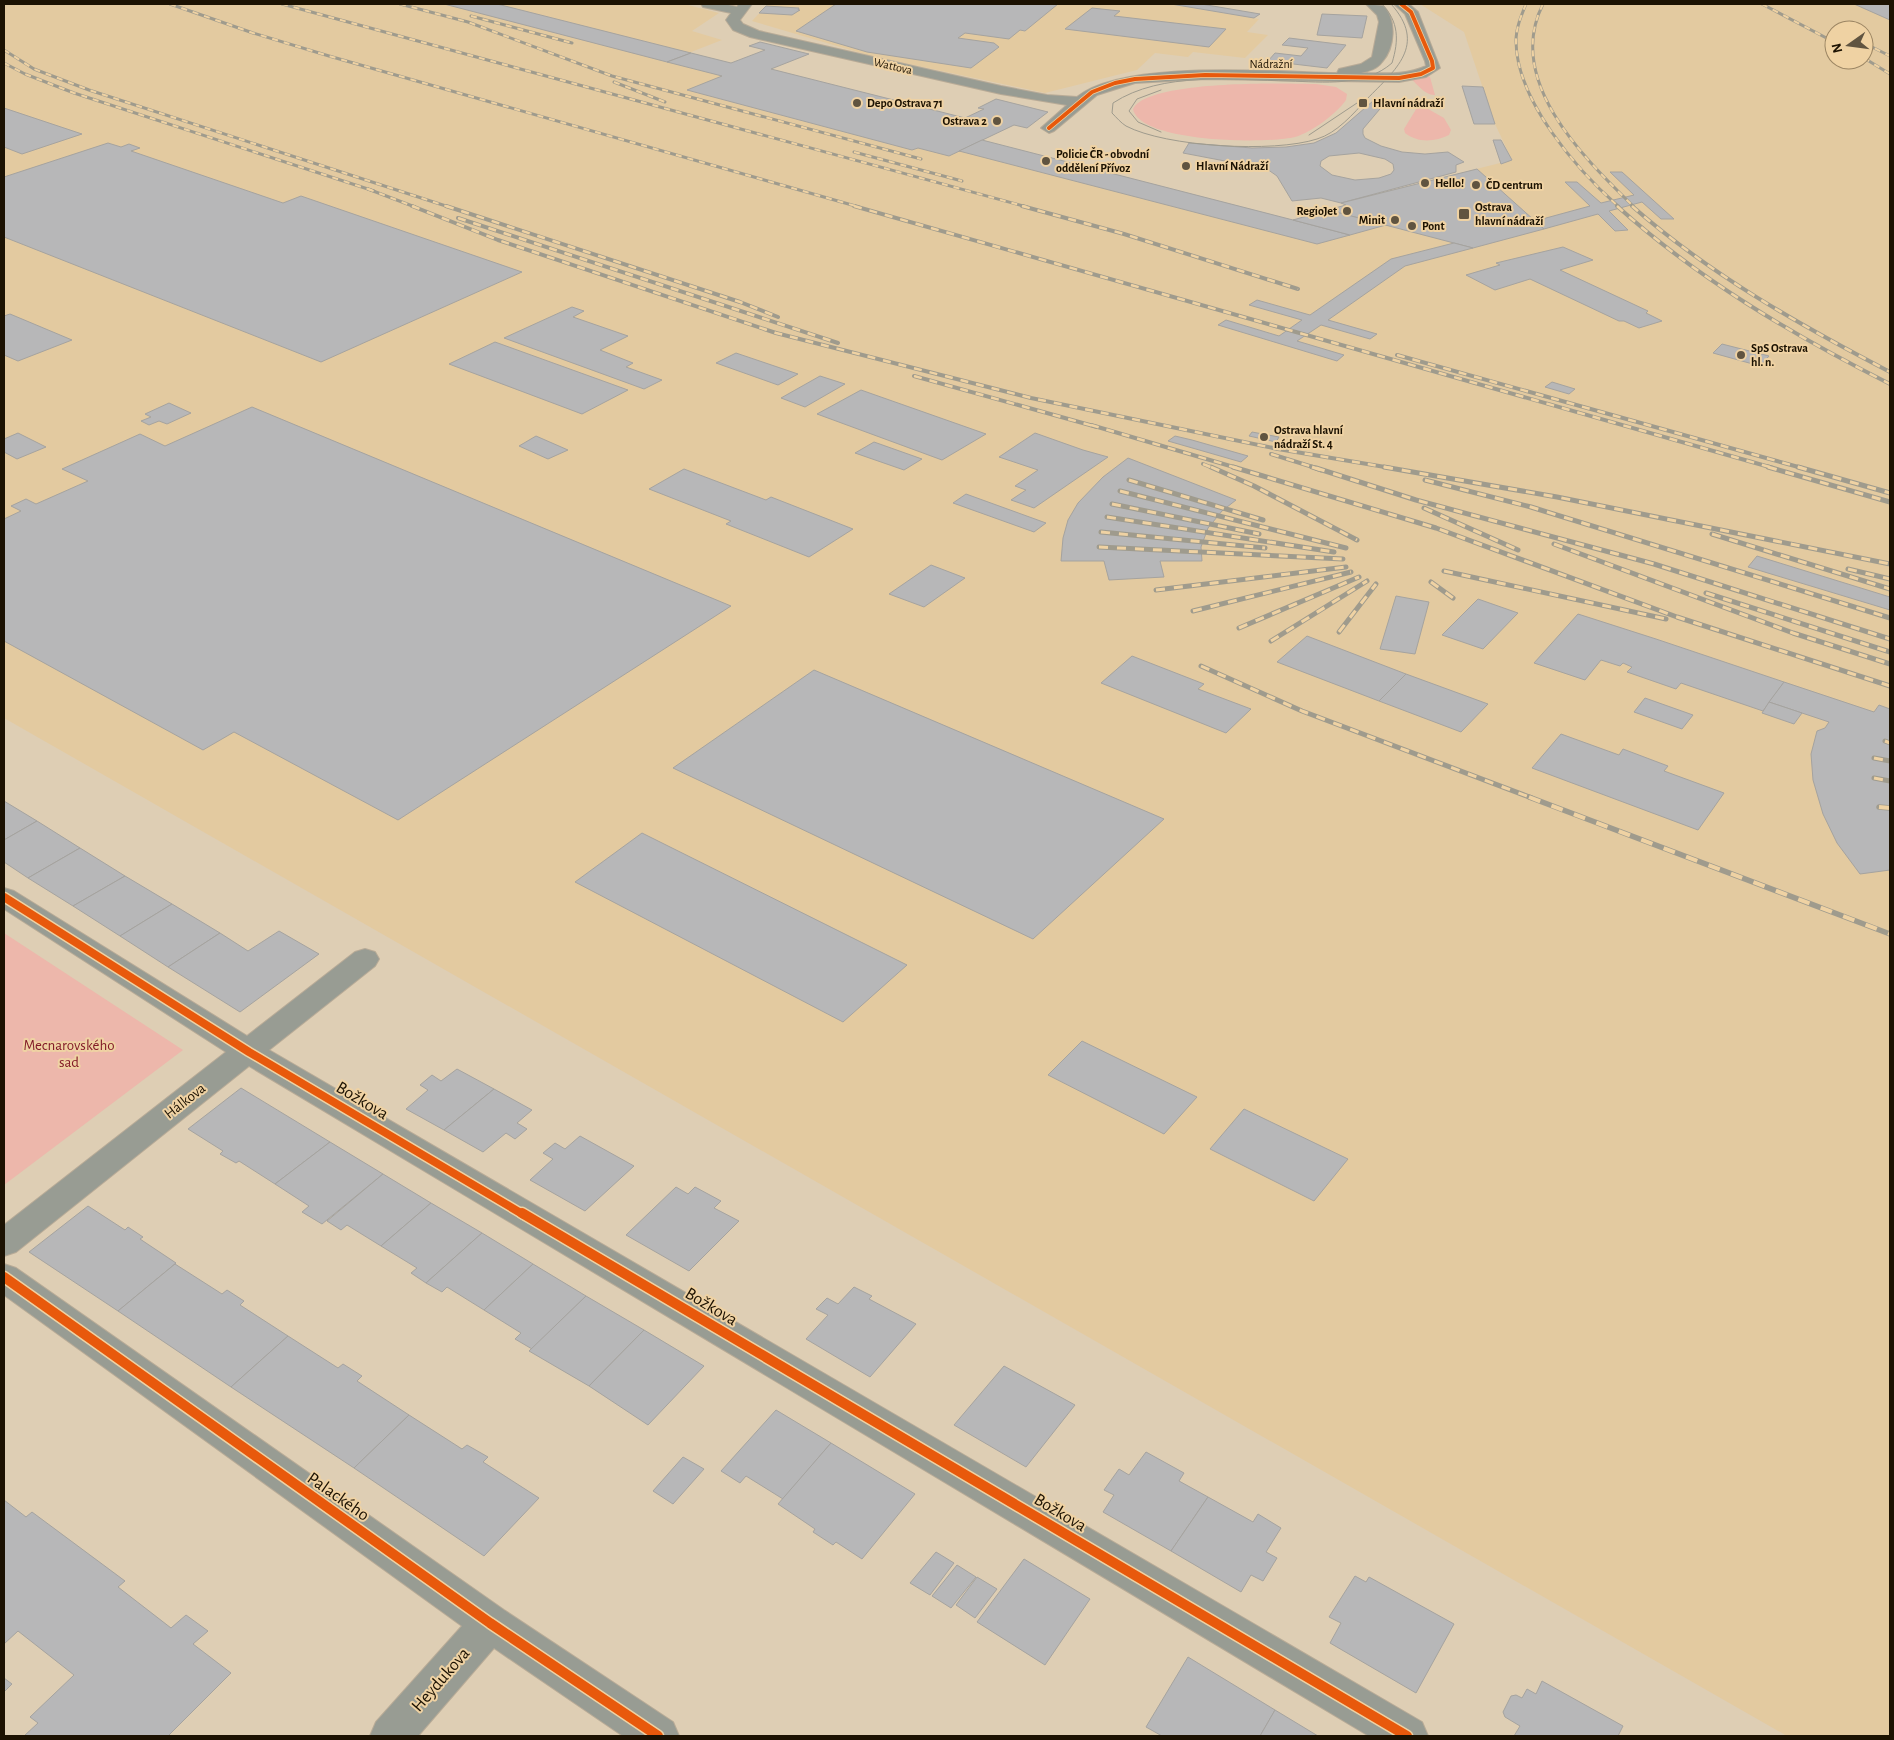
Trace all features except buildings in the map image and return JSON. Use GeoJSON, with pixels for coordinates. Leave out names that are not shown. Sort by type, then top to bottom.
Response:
{"type":"FeatureCollection","features":[{"type":"Feature","properties":{"kind":"street"},"geometry":{"type":"LineString","coordinates":[[708,4],[743,8]]}},
{"type":"Feature","properties":{"kind":"street","name":"Nádražní"},"geometry":{"type":"LineString","coordinates":[[1317,75],[1354,70],[1378,60],[1386,22],[1382,13],[1372,4]]}},
{"type":"Feature","properties":{"kind":"street","name":"Nádražní"},"geometry":{"type":"LineString","coordinates":[[1049,128],[1064,118],[1080,102],[1103,87],[1135,78],[1190,75],[1317,75],[1399,78],[1421,74],[1433,68],[1412,16],[1401,4]]}},
{"type":"Feature","properties":{"kind":"street","name":"Wattova"},"geometry":{"type":"LineString","coordinates":[[743,8],[733,20],[738,27],[755,34],[1001,90],[1047,99],[1080,102]]}},
{"type":"Feature","properties":{"kind":"street","name":"Božkova"},"geometry":{"type":"LineString","coordinates":[[4,897],[248,1052],[1407,1736]]}},
{"type":"Feature","properties":{"kind":"street","name":"Hálkova"},"geometry":{"type":"LineString","coordinates":[[4,1243],[365,959]]}},
{"type":"Feature","properties":{"kind":"street","name":"Palackého"},"geometry":{"type":"LineString","coordinates":[[4,1277],[490,1623],[658,1736]]}},
{"type":"Feature","properties":{"kind":"street","name":"Heydukova"},"geometry":{"type":"LineString","coordinates":[[391,1736],[490,1623]]}},
{"type":"Feature","properties":{"kind":"shaded area"},"geometry":{"type":"Polygon","coordinates":[[[4,4],[684,4],[719,13],[692,31],[722,40],[668,61],[722,76],[688,90],[897,146],[902,143],[959,150],[1316,243],[1346,206],[1341,203],[1512,160],[1495,124],[1464,32],[1420,4],[1890,4],[1890,1736],[1787,1736],[4,718],[4,4]]]}},
{"type":"Feature","properties":{"kind":"shaded area"},"geometry":{"type":"Polygon","coordinates":[[[768,4],[1169,4],[1259,19],[1247,32],[1268,35],[1245,58],[1193,52],[1188,57],[1155,53],[1137,70],[1045,93],[871,56],[752,21],[768,4]]]}},
{"type":"Feature","properties":{"kind":"green space"},"geometry":{"type":"Polygon","coordinates":[[[1430,77],[1435,95],[1425,92],[1411,79],[1430,77]]]}},
{"type":"Feature","properties":{"kind":"green space"},"geometry":{"type":"Polygon","coordinates":[[[1276,83],[1316,84],[1336,87],[1347,94],[1346,100],[1323,122],[1302,135],[1295,137],[1233,140],[1180,135],[1157,129],[1141,120],[1133,109],[1143,100],[1163,93],[1188,88],[1276,83]]]}},
{"type":"Feature","properties":{"kind":"green space"},"geometry":{"type":"Polygon","coordinates":[[[1421,105],[1444,118],[1451,130],[1449,135],[1438,139],[1421,140],[1405,133],[1404,129],[1418,106],[1421,105]]]}},
{"type":"Feature","properties":{"kind":"green space","name":"Mecnarovského sad"},"geometry":{"type":"Polygon","coordinates":[[[4,933],[183,1050],[4,1185],[4,933]]]}},
{"type":"Feature","properties":{"kind":"tram line"},"geometry":{"type":"LineString","coordinates":[[1382,4],[1392,18],[1396,32],[1396,47],[1392,63],[1381,71],[1369,76],[1357,80],[1329,82],[1222,79],[1175,82],[1153,86],[1132,93],[1113,103],[1112,113],[1126,126],[1144,133],[1193,143],[1248,147],[1275,146],[1317,139],[1338,128],[1397,67],[1407,44],[1407,32],[1402,19],[1391,4]]}},
{"type":"Feature","properties":{"kind":"tram line"},"geometry":{"type":"LineString","coordinates":[[1161,90],[1137,99],[1129,111],[1138,122],[1161,132]]}},
{"type":"Feature","properties":{"kind":"tram line"},"geometry":{"type":"LineString","coordinates":[[1309,135],[1357,103]]}},
{"type":"Feature","properties":{"kind":"railway"},"geometry":{"type":"LineString","coordinates":[[170,4],[253,33],[329,56],[859,207]]}},
{"type":"Feature","properties":{"kind":"railway"},"geometry":{"type":"LineString","coordinates":[[282,4],[1027,207]]}},
{"type":"Feature","properties":{"kind":"railway"},"geometry":{"type":"LineString","coordinates":[[400,4],[468,22],[612,76],[921,159]]}},
{"type":"Feature","properties":{"kind":"railway"},"geometry":{"type":"LineString","coordinates":[[1526,4],[1516,36],[1519,64],[1526,87],[1538,110],[1568,154],[1585,174],[1619,207]]}},
{"type":"Feature","properties":{"kind":"railway"},"geometry":{"type":"LineString","coordinates":[[1543,4],[1534,33],[1534,61],[1541,89],[1555,116],[1573,142],[1634,207]]}},
{"type":"Feature","properties":{"kind":"railway"},"geometry":{"type":"LineString","coordinates":[[1762,4],[1824,37]]}},
{"type":"Feature","properties":{"kind":"railway"},"geometry":{"type":"LineString","coordinates":[[471,16],[572,43]]}},
{"type":"Feature","properties":{"kind":"railway"},"geometry":{"type":"LineString","coordinates":[[1874,48],[1890,56]]}},
{"type":"Feature","properties":{"kind":"railway"},"geometry":{"type":"LineString","coordinates":[[4,50],[34,69],[89,90],[449,207]]}},
{"type":"Feature","properties":{"kind":"railway"},"geometry":{"type":"LineString","coordinates":[[4,63],[25,74],[74,93],[369,189]]}},
{"type":"Feature","properties":{"kind":"railway"},"geometry":{"type":"LineString","coordinates":[[1874,64],[1890,74]]}},
{"type":"Feature","properties":{"kind":"railway"},"geometry":{"type":"LineString","coordinates":[[614,82],[665,102]]}},
{"type":"Feature","properties":{"kind":"railway"},"geometry":{"type":"LineString","coordinates":[[854,152],[962,181]]}},
{"type":"Feature","properties":{"kind":"railway"},"geometry":{"type":"LineString","coordinates":[[369,189],[374,191]]}},
{"type":"Feature","properties":{"kind":"railway"},"geometry":{"type":"LineString","coordinates":[[369,189],[415,207]]}},
{"type":"Feature","properties":{"kind":"railway"},"geometry":{"type":"LineString","coordinates":[[412,206],[498,240],[776,333],[1031,398],[1278,449],[1391,468]]}},
{"type":"Feature","properties":{"kind":"railway"},"geometry":{"type":"LineString","coordinates":[[446,206],[740,302],[778,317]]}},
{"type":"Feature","properties":{"kind":"railway"},"geometry":{"type":"LineString","coordinates":[[854,206],[1773,468]]}},
{"type":"Feature","properties":{"kind":"railway"},"geometry":{"type":"LineString","coordinates":[[1022,206],[1124,234],[1298,289]]}},
{"type":"Feature","properties":{"kind":"railway"},"geometry":{"type":"LineString","coordinates":[[1617,206],[1680,258],[1748,304],[1818,346],[1890,384]]}},
{"type":"Feature","properties":{"kind":"railway"},"geometry":{"type":"LineString","coordinates":[[1632,206],[1692,254],[1756,297],[1890,372]]}},
{"type":"Feature","properties":{"kind":"railway"},"geometry":{"type":"LineString","coordinates":[[458,218],[838,343]]}},
{"type":"Feature","properties":{"kind":"railway"},"geometry":{"type":"LineString","coordinates":[[1397,355],[1802,468]]}},
{"type":"Feature","properties":{"kind":"railway"},"geometry":{"type":"LineString","coordinates":[[914,376],[1097,427]]}},
{"type":"Feature","properties":{"kind":"railway"},"geometry":{"type":"LineString","coordinates":[[1091,425],[1237,468]]}},
{"type":"Feature","properties":{"kind":"railway"},"geometry":{"type":"LineString","coordinates":[[1271,454],[1416,500],[1654,564],[1890,639]]}},
{"type":"Feature","properties":{"kind":"railway"},"geometry":{"type":"LineString","coordinates":[[1203,464],[1213,468]]}},
{"type":"Feature","properties":{"kind":"railway"},"geometry":{"type":"LineString","coordinates":[[1211,467],[1254,486],[1357,540]]}},
{"type":"Feature","properties":{"kind":"railway"},"geometry":{"type":"LineString","coordinates":[[1233,467],[1436,528],[1677,617],[1890,686]]}},
{"type":"Feature","properties":{"kind":"railway"},"geometry":{"type":"LineString","coordinates":[[1312,467],[1321,470]]}},
{"type":"Feature","properties":{"kind":"railway"},"geometry":{"type":"LineString","coordinates":[[1384,467],[1557,497],[1890,564]]}},
{"type":"Feature","properties":{"kind":"railway"},"geometry":{"type":"LineString","coordinates":[[1768,467],[1890,502]]}},
{"type":"Feature","properties":{"kind":"railway"},"geometry":{"type":"LineString","coordinates":[[1798,467],[1890,493]]}},
{"type":"Feature","properties":{"kind":"railway"},"geometry":{"type":"LineString","coordinates":[[1129,480],[1263,520]]}},
{"type":"Feature","properties":{"kind":"railway"},"geometry":{"type":"LineString","coordinates":[[1425,480],[1531,507],[1890,618]]}},
{"type":"Feature","properties":{"kind":"railway"},"geometry":{"type":"LineString","coordinates":[[1120,491],[1346,548]]}},
{"type":"Feature","properties":{"kind":"railway"},"geometry":{"type":"LineString","coordinates":[[1112,504],[1259,534]]}},
{"type":"Feature","properties":{"kind":"railway"},"geometry":{"type":"LineString","coordinates":[[1424,508],[1518,550]]}},
{"type":"Feature","properties":{"kind":"railway"},"geometry":{"type":"LineString","coordinates":[[1107,517],[1334,552]]}},
{"type":"Feature","properties":{"kind":"railway"},"geometry":{"type":"LineString","coordinates":[[1101,532],[1265,548]]}},
{"type":"Feature","properties":{"kind":"railway"},"geometry":{"type":"LineString","coordinates":[[1712,534],[1890,589]]}},
{"type":"Feature","properties":{"kind":"railway"},"geometry":{"type":"LineString","coordinates":[[1554,544],[1793,633],[1890,664]]}},
{"type":"Feature","properties":{"kind":"railway"},"geometry":{"type":"LineString","coordinates":[[1099,547],[1343,559]]}},
{"type":"Feature","properties":{"kind":"railway"},"geometry":{"type":"LineString","coordinates":[[1156,590],[1346,567]]}},
{"type":"Feature","properties":{"kind":"railway"},"geometry":{"type":"LineString","coordinates":[[1848,569],[1890,579]]}},
{"type":"Feature","properties":{"kind":"railway"},"geometry":{"type":"LineString","coordinates":[[1444,571],[1666,619]]}},
{"type":"Feature","properties":{"kind":"railway"},"geometry":{"type":"LineString","coordinates":[[1193,611],[1351,572]]}},
{"type":"Feature","properties":{"kind":"railway"},"geometry":{"type":"LineString","coordinates":[[1239,628],[1359,577]]}},
{"type":"Feature","properties":{"kind":"railway"},"geometry":{"type":"LineString","coordinates":[[1271,641],[1367,581]]}},
{"type":"Feature","properties":{"kind":"railway"},"geometry":{"type":"LineString","coordinates":[[1431,582],[1453,598]]}},
{"type":"Feature","properties":{"kind":"railway"},"geometry":{"type":"LineString","coordinates":[[1339,632],[1376,584]]}},
{"type":"Feature","properties":{"kind":"railway"},"geometry":{"type":"LineString","coordinates":[[1706,593],[1890,652]]}},
{"type":"Feature","properties":{"kind":"railway"},"geometry":{"type":"LineString","coordinates":[[1201,666],[1302,711],[1532,798]]}},
{"type":"Feature","properties":{"kind":"railway"},"geometry":{"type":"LineString","coordinates":[[1885,741],[1890,743]]}},
{"type":"Feature","properties":{"kind":"railway"},"geometry":{"type":"LineString","coordinates":[[1874,758],[1890,761]]}},
{"type":"Feature","properties":{"kind":"railway"},"geometry":{"type":"LineString","coordinates":[[1874,778],[1890,781]]}},
{"type":"Feature","properties":{"kind":"railway"},"geometry":{"type":"LineString","coordinates":[[1529,797],[1890,934]]}},
{"type":"Feature","properties":{"kind":"railway"},"geometry":{"type":"LineString","coordinates":[[1879,807],[1890,808]]}},
{"type":"Feature","properties":{"kind":"cycle path"},"geometry":{"type":"LineString","coordinates":[[1049,128],[1092,92],[1115,83],[1135,79],[1205,75],[1399,78],[1421,74],[1433,68],[1432,61],[1411,12],[1401,4]]}},
{"type":"Feature","properties":{"kind":"cycle path"},"geometry":{"type":"LineString","coordinates":[[4,897],[249,1052],[1407,1736]]}},
{"type":"Feature","properties":{"kind":"cycle path"},"geometry":{"type":"LineString","coordinates":[[4,1277],[490,1623],[658,1736]]}},
{"type":"Feature","properties":{"kind":"place","name":"Depo Ostrava 71"},"geometry":{"type":"Point","coordinates":[857,103]}},
{"type":"Feature","properties":{"kind":"place","name":"Hlavní nádraží"},"geometry":{"type":"Point","coordinates":[1363,103]}},
{"type":"Feature","properties":{"kind":"place","name":"Ostrava 2"},"geometry":{"type":"Point","coordinates":[997,121]}},
{"type":"Feature","properties":{"kind":"place","name":"Policie ČR - obvodní oddělení Přívoz"},"geometry":{"type":"Point","coordinates":[1046,161]}},
{"type":"Feature","properties":{"kind":"place","name":"Hlavní Nádraží"},"geometry":{"type":"Point","coordinates":[1186,166]}},
{"type":"Feature","properties":{"kind":"place","name":"Hello!"},"geometry":{"type":"Point","coordinates":[1425,183]}},
{"type":"Feature","properties":{"kind":"place","name":"ČD centrum"},"geometry":{"type":"Point","coordinates":[1476,185]}},
{"type":"Feature","properties":{"kind":"place","name":"RegioJet"},"geometry":{"type":"Point","coordinates":[1347,211]}},
{"type":"Feature","properties":{"kind":"place","name":"Ostrava hlavní nádraží"},"geometry":{"type":"Point","coordinates":[1464,214]}},
{"type":"Feature","properties":{"kind":"place","name":"Minit"},"geometry":{"type":"Point","coordinates":[1395,220]}},
{"type":"Feature","properties":{"kind":"place","name":"Pont"},"geometry":{"type":"Point","coordinates":[1412,226]}},
{"type":"Feature","properties":{"kind":"place","name":"SpS Ostrava hl. n."},"geometry":{"type":"Point","coordinates":[1741,355]}},
{"type":"Feature","properties":{"kind":"place","name":"Ostrava hlavní nádraží St. 4"},"geometry":{"type":"Point","coordinates":[1264,437]}}]}
